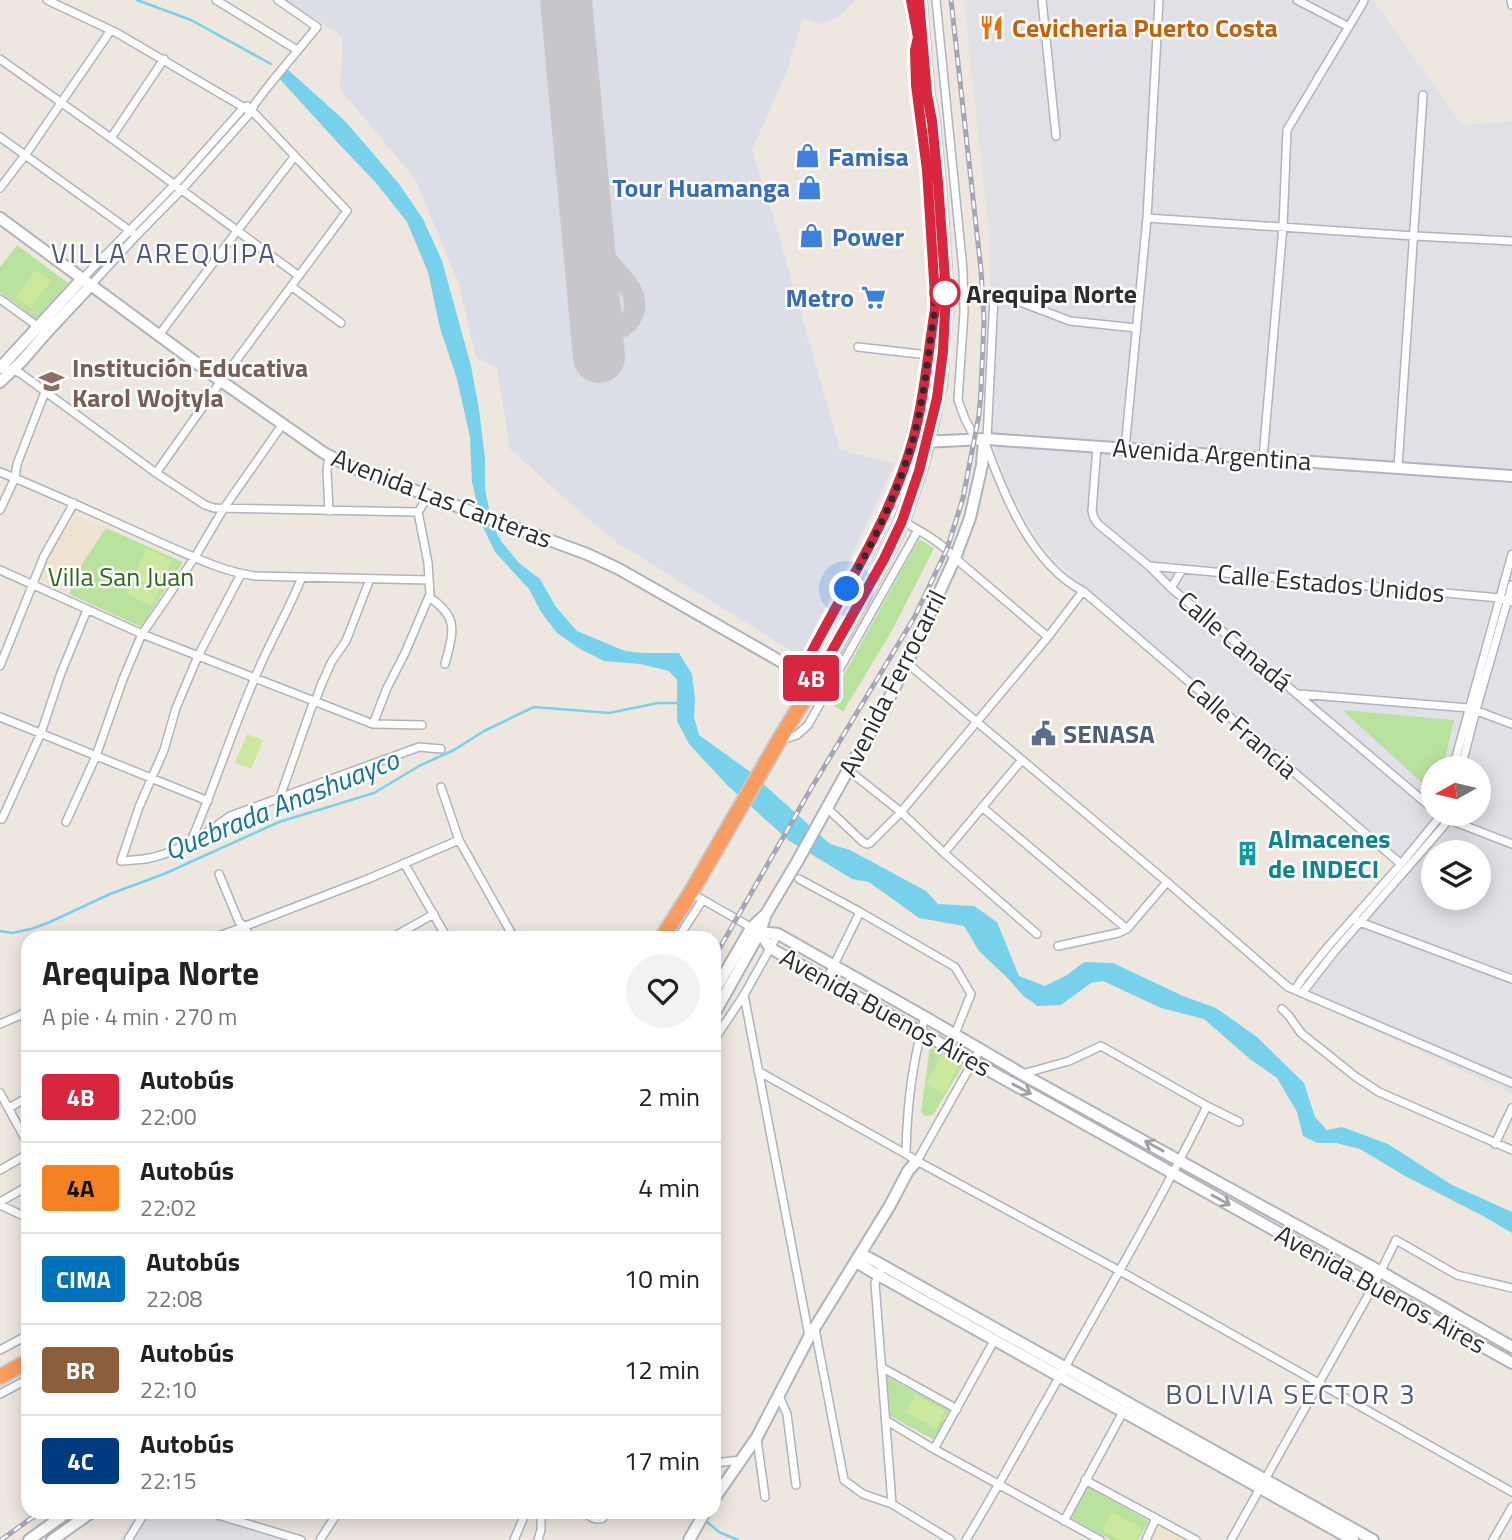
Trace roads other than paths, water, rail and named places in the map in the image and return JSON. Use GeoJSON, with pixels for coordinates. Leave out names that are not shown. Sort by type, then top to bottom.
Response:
{"type":"FeatureCollection","features":[{"type":"Feature","properties":{"kind":"highway"},"geometry":{"type":"LineString","coordinates":[[911,0],[919,47]]}},
{"type":"Feature","properties":{"kind":"highway"},"geometry":{"type":"LineString","coordinates":[[668,931],[696,897],[738,811],[884,559],[912,495],[928,442],[939,386],[942,230],[932,121],[923,98],[919,0]]}},
{"type":"Feature","properties":{"kind":"highway"},"geometry":{"type":"LineString","coordinates":[[0,1377],[21,1365]]}},
{"type":"Feature","properties":{"kind":"street"},"geometry":{"type":"LineString","coordinates":[[47,0],[111,30],[250,108],[347,211],[156,473]]}},
{"type":"Feature","properties":{"kind":"street"},"geometry":{"type":"LineString","coordinates":[[216,0],[297,50]]}},
{"type":"Feature","properties":{"kind":"street"},"geometry":{"type":"LineString","coordinates":[[133,233],[181,190],[317,27],[278,0]]}},
{"type":"Feature","properties":{"kind":"street"},"geometry":{"type":"LineString","coordinates":[[936,0],[963,270],[964,312],[958,400],[965,419],[982,439],[1001,485],[1024,528],[1047,561],[1070,585],[1075,594],[1074,603]]}},
{"type":"Feature","properties":{"kind":"street"},"geometry":{"type":"LineString","coordinates":[[1042,0],[1056,136]]}},
{"type":"Feature","properties":{"kind":"street"},"geometry":{"type":"LineString","coordinates":[[1125,449],[1147,218],[1159,0]]}},
{"type":"Feature","properties":{"kind":"street"},"geometry":{"type":"LineString","coordinates":[[1297,0],[1349,27]]}},
{"type":"Feature","properties":{"kind":"street"},"geometry":{"type":"LineString","coordinates":[[1263,458],[1283,226],[1287,130],[1364,0]]}},
{"type":"Feature","properties":{"kind":"street"},"geometry":{"type":"LineString","coordinates":[[1511,0],[1512,5]]}},
{"type":"Feature","properties":{"kind":"street"},"geometry":{"type":"LineString","coordinates":[[0,188],[111,30]]}},
{"type":"Feature","properties":{"kind":"street"},"geometry":{"type":"LineString","coordinates":[[0,59],[299,276]]}},
{"type":"Feature","properties":{"kind":"street"},"geometry":{"type":"LineString","coordinates":[[111,138],[164,59]]}},
{"type":"Feature","properties":{"kind":"street"},"geometry":{"type":"LineString","coordinates":[[1398,467],[1423,95]]}},
{"type":"Feature","properties":{"kind":"street"},"geometry":{"type":"LineString","coordinates":[[4,367],[22,362],[43,329],[133,233],[174,184],[250,108]]}},
{"type":"Feature","properties":{"kind":"street"},"geometry":{"type":"LineString","coordinates":[[0,137],[133,233]]}},
{"type":"Feature","properties":{"kind":"street"},"geometry":{"type":"LineString","coordinates":[[159,335],[295,156]]}},
{"type":"Feature","properties":{"kind":"street","name":"Avenida Las Canteras"},"geometry":{"type":"LineString","coordinates":[[0,218],[221,382],[329,456],[351,467],[587,554],[619,569],[815,681]]}},
{"type":"Feature","properties":{"kind":"street"},"geometry":{"type":"LineString","coordinates":[[1147,218],[1512,241]]}},
{"type":"Feature","properties":{"kind":"street"},"geometry":{"type":"LineString","coordinates":[[291,286],[341,323]]}},
{"type":"Feature","properties":{"kind":"street"},"geometry":{"type":"LineString","coordinates":[[982,439],[994,296],[997,293],[1070,321],[1136,328]]}},
{"type":"Feature","properties":{"kind":"street"},"geometry":{"type":"LineString","coordinates":[[0,299],[43,329]]}},
{"type":"Feature","properties":{"kind":"street"},"geometry":{"type":"LineString","coordinates":[[801,673],[873,542],[898,482],[912,441],[925,383],[928,355],[940,309]]}},
{"type":"Feature","properties":{"kind":"street"},"geometry":{"type":"LineString","coordinates":[[858,346],[928,355]]}},
{"type":"Feature","properties":{"kind":"street"},"geometry":{"type":"LineString","coordinates":[[0,382],[4,367]]}},
{"type":"Feature","properties":{"kind":"street"},"geometry":{"type":"LineString","coordinates":[[4,367],[20,373],[156,473],[205,505],[214,508],[418,512]]}},
{"type":"Feature","properties":{"kind":"street"},"geometry":{"type":"LineString","coordinates":[[0,510],[15,478],[45,392]]}},
{"type":"Feature","properties":{"kind":"street"},"geometry":{"type":"LineString","coordinates":[[66,822],[96,756],[142,634],[282,425]]}},
{"type":"Feature","properties":{"kind":"street","name":"Avenida Argentina"},"geometry":{"type":"LineString","coordinates":[[912,441],[982,439],[1512,476]]}},
{"type":"Feature","properties":{"kind":"street","name":"Avenida Ferrocarril"},"geometry":{"type":"LineString","coordinates":[[721,982],[797,862],[906,663],[955,558],[970,518],[982,465],[982,439]]}},
{"type":"Feature","properties":{"kind":"street","name":"Calle Canadá"},"geometry":{"type":"LineString","coordinates":[[1097,446],[1092,511],[1098,524],[1421,799]]}},
{"type":"Feature","properties":{"kind":"street"},"geometry":{"type":"LineString","coordinates":[[328,510],[329,456]]}},
{"type":"Feature","properties":{"kind":"street"},"geometry":{"type":"LineString","coordinates":[[0,472],[195,557],[241,574],[429,580]]}},
{"type":"Feature","properties":{"kind":"street"},"geometry":{"type":"LineString","coordinates":[[373,724],[429,597],[431,586],[418,512],[428,496]]}},
{"type":"Feature","properties":{"kind":"street"},"geometry":{"type":"LineString","coordinates":[[0,666],[31,584],[74,503]]}},
{"type":"Feature","properties":{"kind":"street"},"geometry":{"type":"LineString","coordinates":[[902,521],[931,537],[1048,637]]}},
{"type":"Feature","properties":{"kind":"street"},"geometry":{"type":"LineString","coordinates":[[778,742],[797,735],[808,725],[918,530]]}},
{"type":"Feature","properties":{"kind":"street"},"geometry":{"type":"LineString","coordinates":[[1507,600],[1512,554]]}},
{"type":"Feature","properties":{"kind":"street","name":"Calle Estados Unidos"},"geometry":{"type":"LineString","coordinates":[[1149,566],[1507,600]]}},
{"type":"Feature","properties":{"kind":"street"},"geometry":{"type":"LineString","coordinates":[[0,570],[142,634],[373,724],[422,725]]}},
{"type":"Feature","properties":{"kind":"street"},"geometry":{"type":"LineString","coordinates":[[1171,588],[1182,570]]}},
{"type":"Feature","properties":{"kind":"street"},"geometry":{"type":"LineString","coordinates":[[241,574],[198,656],[176,708],[164,750],[136,814],[121,862],[151,858],[191,842],[230,816],[419,747],[441,748]]}},
{"type":"Feature","properties":{"kind":"street"},"geometry":{"type":"LineString","coordinates":[[191,842],[254,678],[302,577]]}},
{"type":"Feature","properties":{"kind":"street"},"geometry":{"type":"LineString","coordinates":[[280,797],[312,706],[351,629],[370,579]]}},
{"type":"Feature","properties":{"kind":"street"},"geometry":{"type":"LineString","coordinates":[[1457,756],[1512,584]]}},
{"type":"Feature","properties":{"kind":"street","name":"Calle Francia"},"geometry":{"type":"LineString","coordinates":[[1070,585],[1083,591],[1401,864]]}},
{"type":"Feature","properties":{"kind":"street"},"geometry":{"type":"LineString","coordinates":[[824,813],[867,844],[901,812],[1048,637],[1083,591]]}},
{"type":"Feature","properties":{"kind":"street"},"geometry":{"type":"LineString","coordinates":[[429,597],[441,605],[452,622],[445,664]]}},
{"type":"Feature","properties":{"kind":"street"},"geometry":{"type":"LineString","coordinates":[[0,818],[2,819],[41,733],[61,673],[87,610]]}},
{"type":"Feature","properties":{"kind":"street"},"geometry":{"type":"LineString","coordinates":[[906,663],[1288,987],[1512,1083]]}},
{"type":"Feature","properties":{"kind":"street"},"geometry":{"type":"LineString","coordinates":[[815,681],[819,696],[824,699]]}},
{"type":"Feature","properties":{"kind":"street"},"geometry":{"type":"LineString","coordinates":[[1298,694],[1472,709],[1512,724]]}},
{"type":"Feature","properties":{"kind":"street"},"geometry":{"type":"LineString","coordinates":[[1463,756],[1472,709]]}},
{"type":"Feature","properties":{"kind":"street"},"geometry":{"type":"LineString","coordinates":[[0,717],[208,801]]}},
{"type":"Feature","properties":{"kind":"street"},"geometry":{"type":"LineString","coordinates":[[944,853],[1021,761]]}},
{"type":"Feature","properties":{"kind":"street"},"geometry":{"type":"LineString","coordinates":[[848,770],[901,812],[1037,934]]}},
{"type":"Feature","properties":{"kind":"street"},"geometry":{"type":"LineString","coordinates":[[441,788],[459,840],[510,931]]}},
{"type":"Feature","properties":{"kind":"street"},"geometry":{"type":"LineString","coordinates":[[982,807],[1128,929]]}},
{"type":"Feature","properties":{"kind":"street"},"geometry":{"type":"LineString","coordinates":[[1356,920],[1434,826]]}},
{"type":"Feature","properties":{"kind":"street"},"geometry":{"type":"LineString","coordinates":[[1298,992],[1301,979],[1356,920],[1435,826]]}},
{"type":"Feature","properties":{"kind":"street"},"geometry":{"type":"LineString","coordinates":[[1470,826],[1512,844]]}},
{"type":"Feature","properties":{"kind":"street"},"geometry":{"type":"LineString","coordinates":[[232,931],[368,879],[459,840]]}},
{"type":"Feature","properties":{"kind":"street"},"geometry":{"type":"LineString","coordinates":[[404,863],[443,931]]}},
{"type":"Feature","properties":{"kind":"street"},"geometry":{"type":"LineString","coordinates":[[219,874],[239,922],[247,931]]}},
{"type":"Feature","properties":{"kind":"street"},"geometry":{"type":"LineString","coordinates":[[799,879],[955,967],[971,994],[954,1034]]}},
{"type":"Feature","properties":{"kind":"street"},"geometry":{"type":"LineString","coordinates":[[1058,946],[1128,929],[1167,882]]}},
{"type":"Feature","properties":{"kind":"street"},"geometry":{"type":"LineString","coordinates":[[681,931],[696,897],[756,930]]}},
{"type":"Feature","properties":{"kind":"street"},"geometry":{"type":"LineString","coordinates":[[827,979],[860,912]]}},
{"type":"Feature","properties":{"kind":"street"},"geometry":{"type":"LineString","coordinates":[[403,931],[434,914]]}},
{"type":"Feature","properties":{"kind":"street"},"geometry":{"type":"LineString","coordinates":[[1356,920],[1512,979]]}},
{"type":"Feature","properties":{"kind":"street","name":"Avenida Ferrocarril"},"geometry":{"type":"LineString","coordinates":[[721,1000],[756,930]]}},
{"type":"Feature","properties":{"kind":"street","name":"Avenida Buenos Aires"},"geometry":{"type":"LineString","coordinates":[[756,930],[778,934],[1021,1074],[1181,1160],[1512,1347]]}},
{"type":"Feature","properties":{"kind":"street","name":"Avenida Buenos Aires"},"geometry":{"type":"LineString","coordinates":[[756,930],[771,948],[1512,1363]]}},
{"type":"Feature","properties":{"kind":"street"},"geometry":{"type":"LineString","coordinates":[[721,1030],[778,934]]}},
{"type":"Feature","properties":{"kind":"street"},"geometry":{"type":"LineString","coordinates":[[744,995],[844,1480],[863,1494],[892,1504],[951,1540]]}},
{"type":"Feature","properties":{"kind":"street"},"geometry":{"type":"LineString","coordinates":[[1282,1009],[1301,1033],[1366,1084],[1397,1101],[1512,1150]]}},
{"type":"Feature","properties":{"kind":"street"},"geometry":{"type":"LineString","coordinates":[[0,1024],[21,1015]]}},
{"type":"Feature","properties":{"kind":"street"},"geometry":{"type":"LineString","coordinates":[[905,1154],[910,1080],[925,1017]]}},
{"type":"Feature","properties":{"kind":"street"},"geometry":{"type":"LineString","coordinates":[[1021,1074],[1069,1061],[1101,1046],[1239,1122]]}},
{"type":"Feature","properties":{"kind":"street"},"geometry":{"type":"LineString","coordinates":[[721,1489],[757,1437],[812,1333],[980,1049]]}},
{"type":"Feature","properties":{"kind":"street"},"geometry":{"type":"LineString","coordinates":[[758,1071],[1512,1492]]}},
{"type":"Feature","properties":{"kind":"street"},"geometry":{"type":"LineString","coordinates":[[0,1093],[21,1131]]}},
{"type":"Feature","properties":{"kind":"street"},"geometry":{"type":"LineString","coordinates":[[9,1108],[21,1101]]}},
{"type":"Feature","properties":{"kind":"street"},"geometry":{"type":"LineString","coordinates":[[966,1540],[1000,1485],[1120,1271],[1181,1160],[1207,1106]]}},
{"type":"Feature","properties":{"kind":"street"},"geometry":{"type":"LineString","coordinates":[[1495,1144],[1512,1108]]}},
{"type":"Feature","properties":{"kind":"street"},"geometry":{"type":"LineString","coordinates":[[0,1170],[21,1158]]}},
{"type":"Feature","properties":{"kind":"street"},"geometry":{"type":"LineString","coordinates":[[0,1204],[21,1190]]}},
{"type":"Feature","properties":{"kind":"street"},"geometry":{"type":"LineString","coordinates":[[0,1204],[21,1214]]}},
{"type":"Feature","properties":{"kind":"street"},"geometry":{"type":"LineString","coordinates":[[1231,1540],[1381,1272],[1396,1240],[1457,1275],[1512,1289]]}},
{"type":"Feature","properties":{"kind":"street"},"geometry":{"type":"LineString","coordinates":[[858,1258],[861,1265],[881,1271],[1062,1372],[1261,1484],[1353,1540]]}},
{"type":"Feature","properties":{"kind":"street"},"geometry":{"type":"LineString","coordinates":[[881,1271],[875,1283],[892,1504]]}},
{"type":"Feature","properties":{"kind":"street"},"geometry":{"type":"LineString","coordinates":[[881,1271],[995,1339],[1062,1372],[1124,1412],[1373,1540]]}},
{"type":"Feature","properties":{"kind":"street"},"geometry":{"type":"LineString","coordinates":[[0,1350],[21,1339]]}},
{"type":"Feature","properties":{"kind":"street"},"geometry":{"type":"LineString","coordinates":[[934,1449],[995,1339]]}},
{"type":"Feature","properties":{"kind":"street"},"geometry":{"type":"LineString","coordinates":[[881,1367],[957,1409]]}},
{"type":"Feature","properties":{"kind":"street"},"geometry":{"type":"LineString","coordinates":[[0,1394],[21,1383]]}},
{"type":"Feature","properties":{"kind":"street"},"geometry":{"type":"LineString","coordinates":[[779,1396],[787,1414],[796,1485]]}},
{"type":"Feature","properties":{"kind":"street"},"geometry":{"type":"LineString","coordinates":[[1064,1521],[1124,1412]]}},
{"type":"Feature","properties":{"kind":"street"},"geometry":{"type":"LineString","coordinates":[[887,1421],[1100,1540]]}},
{"type":"Feature","properties":{"kind":"street"},"geometry":{"type":"LineString","coordinates":[[757,1437],[765,1497]]}},
{"type":"Feature","properties":{"kind":"street"},"geometry":{"type":"LineString","coordinates":[[721,1462],[741,1460]]}},
{"type":"Feature","properties":{"kind":"street"},"geometry":{"type":"LineString","coordinates":[[1085,1480],[1196,1540]]}},
{"type":"Feature","properties":{"kind":"street"},"geometry":{"type":"LineString","coordinates":[[1493,1540],[1512,1507]]}},
{"type":"Feature","properties":{"kind":"street"},"geometry":{"type":"LineString","coordinates":[[1146,1540],[1156,1518]]}},
{"type":"Feature","properties":{"kind":"street"},"geometry":{"type":"LineString","coordinates":[[29,1540],[59,1519]]}},
{"type":"Feature","properties":{"kind":"street"},"geometry":{"type":"LineString","coordinates":[[44,1530],[56,1539],[83,1519]]}},
{"type":"Feature","properties":{"kind":"street"},"geometry":{"type":"LineString","coordinates":[[128,1540],[141,1519]]}},
{"type":"Feature","properties":{"kind":"street"},"geometry":{"type":"LineString","coordinates":[[234,1519],[301,1540]]}},
{"type":"Feature","properties":{"kind":"street"},"geometry":{"type":"LineString","coordinates":[[320,1540],[334,1519]]}},
{"type":"Feature","properties":{"kind":"street"},"geometry":{"type":"LineString","coordinates":[[514,1540],[523,1519]]}},
{"type":"Feature","properties":{"kind":"street"},"geometry":{"type":"LineString","coordinates":[[538,1540],[541,1519]]}},
{"type":"Feature","properties":{"kind":"street"},"geometry":{"type":"LineString","coordinates":[[689,1540],[701,1519]]}},
{"type":"Feature","properties":{"kind":"water"},"geometry":{"type":"Polygon","coordinates":[[[285,67],[346,122],[399,184],[423,219],[442,261],[471,366],[485,459],[485,489],[492,524],[501,541],[519,563],[540,579],[556,607],[577,631],[625,651],[679,653],[692,674],[694,717],[699,735],[749,771],[830,844],[850,850],[926,891],[938,904],[974,906],[997,922],[1019,976],[1045,986],[1067,975],[1084,962],[1113,963],[1183,996],[1216,1008],[1257,1037],[1304,1083],[1315,1117],[1327,1130],[1342,1127],[1388,1144],[1452,1185],[1512,1212],[1512,1233],[1360,1149],[1336,1143],[1317,1143],[1303,1136],[1297,1112],[1277,1078],[1250,1059],[1204,1019],[1161,1008],[1103,981],[1091,983],[1061,1005],[1037,1006],[979,951],[964,926],[919,918],[869,882],[852,879],[788,840],[727,785],[689,744],[677,721],[677,680],[669,671],[640,664],[604,661],[557,633],[541,612],[529,589],[495,552],[482,525],[472,482],[470,437],[457,379],[440,328],[428,272],[407,222],[377,184],[277,76],[285,67]]]}},
{"type":"Feature","properties":{"kind":"waterway"},"geometry":{"type":"LineString","coordinates":[[137,0],[191,20],[271,64]]}},
{"type":"Feature","properties":{"kind":"waterway","name":"Quebrada Anashuayco"},"geometry":{"type":"LineString","coordinates":[[22,931],[50,922],[110,894],[164,874],[279,822],[374,793],[484,731],[534,707],[609,713],[658,703],[677,703]]}},
{"type":"Feature","properties":{"kind":"waterway","name":"Quebrada Anashuayco"},"geometry":{"type":"LineString","coordinates":[[0,931],[21,931]]}},
{"type":"Feature","properties":{"kind":"waterway","name":"Quebrada Anashuayco"},"geometry":{"type":"LineString","coordinates":[[1011,980],[1033,1001]]}},
{"type":"Feature","properties":{"kind":"waterway"},"geometry":{"type":"LineString","coordinates":[[706,1521],[719,1532],[738,1540]]}},
{"type":"Feature","properties":{"kind":"railway"},"geometry":{"type":"LineString","coordinates":[[721,946],[809,792],[914,618],[947,549],[963,498],[979,415],[984,320],[981,270],[951,0]]}},
{"type":"Feature","properties":{"kind":"railway"},"geometry":{"type":"LineString","coordinates":[[1,1540],[30,1519]]}},
{"type":"Feature","properties":{"kind":"place","name":"Cevicheria Puerto Costa"},"geometry":{"type":"Point","coordinates":[992,27]}},
{"type":"Feature","properties":{"kind":"place","name":"Famisa"},"geometry":{"type":"Point","coordinates":[808,156]}},
{"type":"Feature","properties":{"kind":"place","name":"Tour Huamanga"},"geometry":{"type":"Point","coordinates":[810,187]}},
{"type":"Feature","properties":{"kind":"place","name":"Power"},"geometry":{"type":"Point","coordinates":[812,236]}},
{"type":"Feature","properties":{"kind":"place","name":"Arequipa Norte"},"geometry":{"type":"Point","coordinates":[945,293]}},
{"type":"Feature","properties":{"kind":"place","name":"Metro"},"geometry":{"type":"Point","coordinates":[874,297]}},
{"type":"Feature","properties":{"kind":"place","name":"Institución Educativa Karol Wojtyla"},"geometry":{"type":"Point","coordinates":[52,382]}},
{"type":"Feature","properties":{"kind":"place","name":"SENASA"},"geometry":{"type":"Point","coordinates":[1043,733]}},
{"type":"Feature","properties":{"kind":"place","name":"Almacenes de INDECI"},"geometry":{"type":"Point","coordinates":[1248,853]}},
{"type":"Feature","properties":{"kind":"district","name":"VILLA AREQUIPA"},"geometry":{"type":"Point","coordinates":[164,252]}},
{"type":"Feature","properties":{"kind":"district","name":"BOLIVIA SECTOR 3"},"geometry":{"type":"Point","coordinates":[1291,1393]}},
{"type":"Feature","properties":{"kind":"park label","name":"Villa San Juan"},"geometry":{"type":"Point","coordinates":[121,576]}}]}
